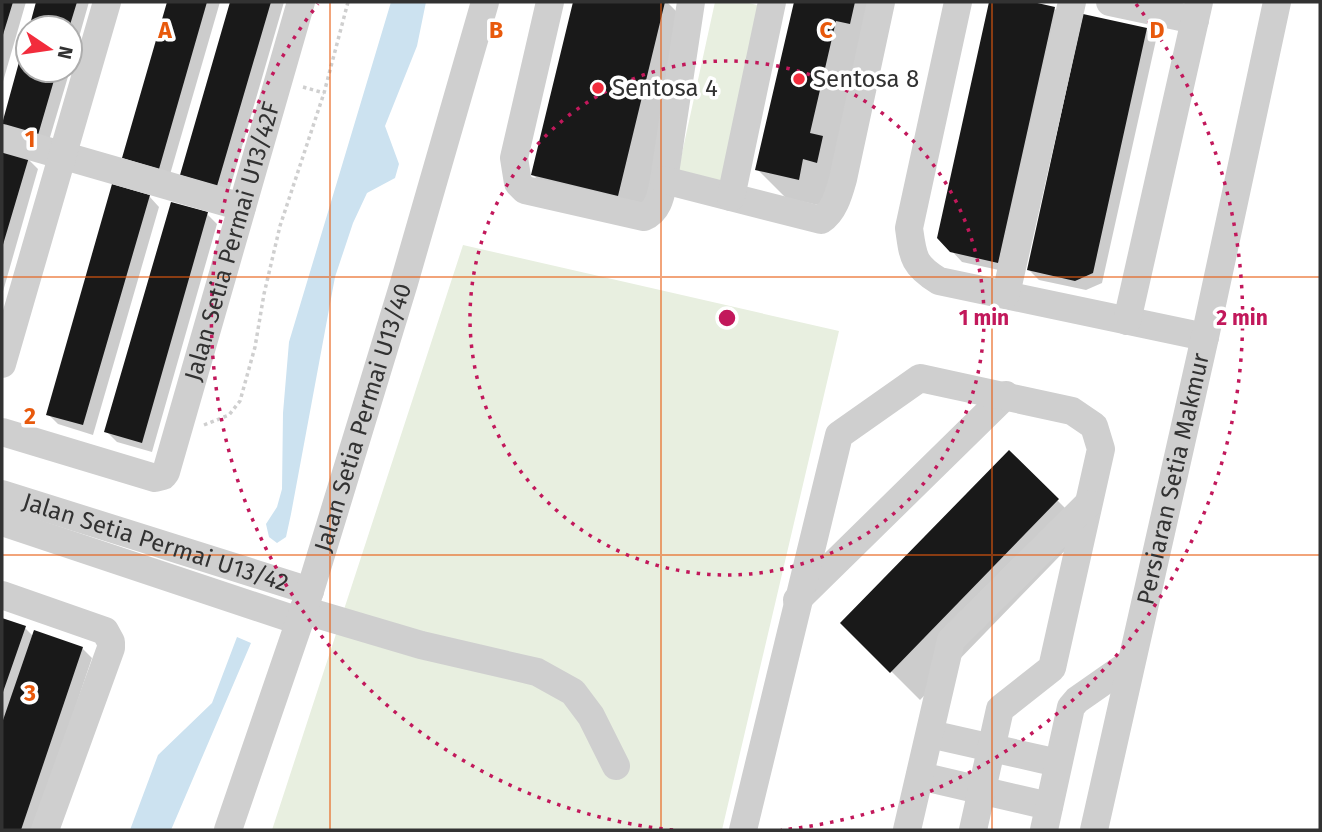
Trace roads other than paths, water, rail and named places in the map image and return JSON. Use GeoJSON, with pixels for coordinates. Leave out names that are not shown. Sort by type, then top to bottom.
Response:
{"type":"FeatureCollection","features":[{"type":"Feature","properties":{"kind":"street"},"geometry":{"type":"LineString","coordinates":[[2,364],[107,2]]}},
{"type":"Feature","properties":{"kind":"street","name":"Jalan Setia Permai U13/42F"},"geometry":{"type":"LineString","coordinates":[[2,432],[159,478],[166,472],[301,2]]}},
{"type":"Feature","properties":{"kind":"street","name":"Jalan Setia Permai U13/40"},"geometry":{"type":"LineString","coordinates":[[228,830],[304,607],[404,283],[485,2]]}},
{"type":"Feature","properties":{"kind":"street"},"geometry":{"type":"LineString","coordinates":[[550,2],[514,158],[518,183],[525,190],[645,217],[656,208],[664,180],[691,2]]}},
{"type":"Feature","properties":{"kind":"street"},"geometry":{"type":"LineString","coordinates":[[731,197],[772,2]]}},
{"type":"Feature","properties":{"kind":"street"},"geometry":{"type":"LineString","coordinates":[[664,180],[821,220],[826,216],[837,199],[843,179],[881,2]]}},
{"type":"Feature","properties":{"kind":"street"},"geometry":{"type":"LineString","coordinates":[[958,2],[909,228],[914,260],[924,272],[939,281],[1205,337]]}},
{"type":"Feature","properties":{"kind":"street"},"geometry":{"type":"LineString","coordinates":[[1006,294],[1072,2]]}},
{"type":"Feature","properties":{"kind":"street"},"geometry":{"type":"LineString","coordinates":[[1110,2],[1197,11],[1127,321]]}},
{"type":"Feature","properties":{"kind":"street","name":"Persiaran Setia Makmur"},"geometry":{"type":"LineString","coordinates":[[1094,830],[1278,2]]}},
{"type":"Feature","properties":{"kind":"street"},"geometry":{"type":"LineString","coordinates":[[2,138],[242,207]]}},
{"type":"Feature","properties":{"kind":"street"},"geometry":{"type":"LineString","coordinates":[[743,830],[839,435],[920,377],[1072,411],[1094,426],[1101,449],[1052,668],[1000,709],[972,830]]}},
{"type":"Feature","properties":{"kind":"street"},"geometry":{"type":"LineString","coordinates":[[797,600],[1006,395]]}},
{"type":"Feature","properties":{"kind":"street","name":"Jalan Setia Permai U13/42"},"geometry":{"type":"LineString","coordinates":[[2,494],[114,529],[304,607]]}},
{"type":"Feature","properties":{"kind":"street"},"geometry":{"type":"LineString","coordinates":[[907,830],[951,640],[1088,505]]}},
{"type":"Feature","properties":{"kind":"street","name":"Jalan Setia Permai U13/42"},"geometry":{"type":"LineString","coordinates":[[2,522],[106,556],[304,607]]}},
{"type":"Feature","properties":{"kind":"street"},"geometry":{"type":"LineString","coordinates":[[106,556],[114,529]]}},
{"type":"Feature","properties":{"kind":"street"},"geometry":{"type":"LineString","coordinates":[[2,595],[105,631],[111,642],[45,830]]}},
{"type":"Feature","properties":{"kind":"street"},"geometry":{"type":"LineString","coordinates":[[304,607],[421,645],[537,672],[573,691],[591,716],[616,766]]}},
{"type":"Feature","properties":{"kind":"street"},"geometry":{"type":"LineString","coordinates":[[920,776],[981,790],[1046,818],[1071,707],[1130,663]]}},
{"type":"Feature","properties":{"kind":"street"},"geometry":{"type":"LineString","coordinates":[[930,734],[1058,763]]}},
{"type":"Feature","properties":{"kind":"water"},"geometry":{"type":"Polygon","coordinates":[[[391,2],[426,2],[417,46],[385,126],[399,164],[395,178],[367,193],[353,223],[335,277],[286,537],[277,543],[269,537],[266,524],[277,507],[282,489],[283,413],[289,342],[391,2]]]}},
{"type":"Feature","properties":{"kind":"water"},"geometry":{"type":"Polygon","coordinates":[[[237,637],[251,643],[171,830],[130,830],[158,755],[212,703],[237,637]]]}},
{"type":"Feature","properties":{"kind":"place","name":"Sentosa 8"},"geometry":{"type":"Point","coordinates":[799,79]}},
{"type":"Feature","properties":{"kind":"place","name":"Sentosa 4"},"geometry":{"type":"Point","coordinates":[598,88]}}]}
